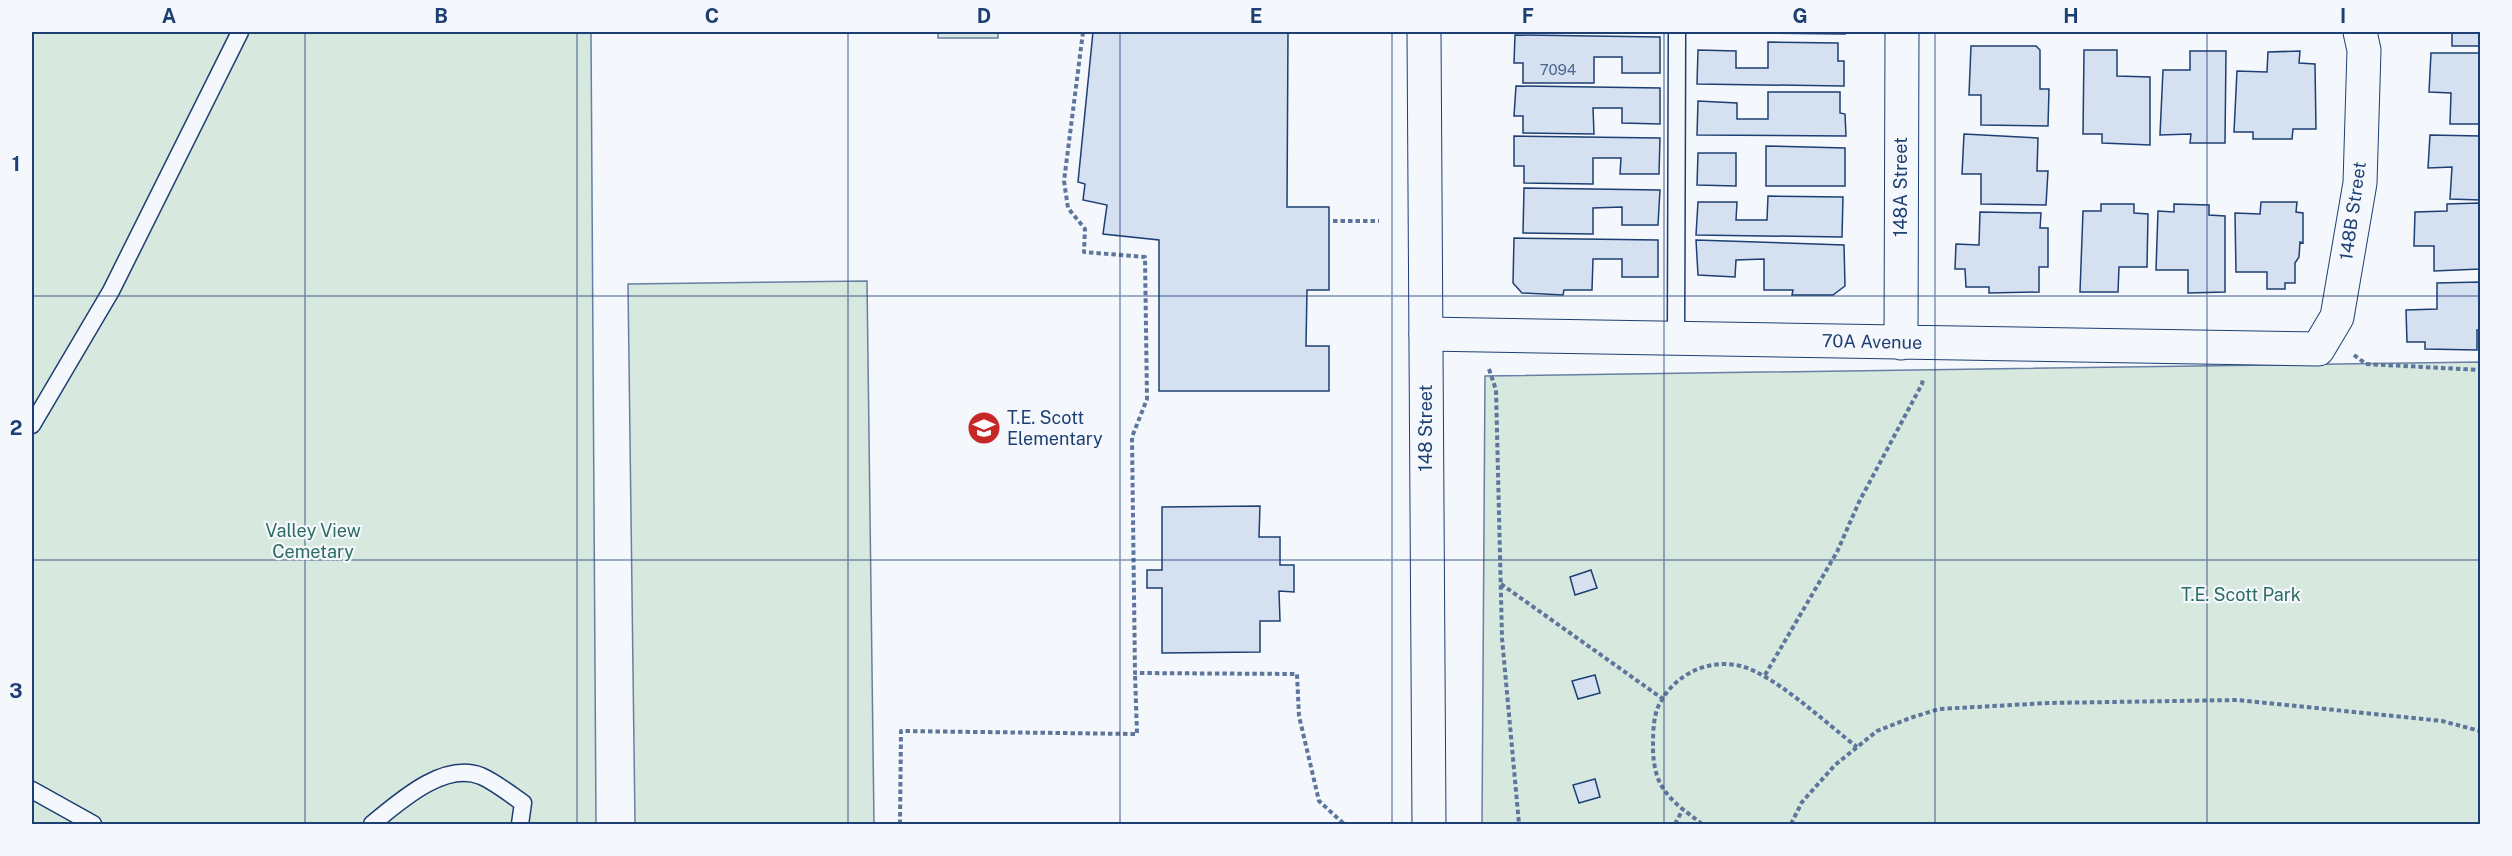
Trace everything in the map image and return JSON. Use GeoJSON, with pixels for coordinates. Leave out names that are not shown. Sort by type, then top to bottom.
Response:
{"type":"FeatureCollection","features":[{"type":"Feature","properties":{"kind":"street","name":"148 Street"},"geometry":{"type":"LineString","coordinates":[[1424,32],[1429,825]]}},
{"type":"Feature","properties":{"kind":"street","name":"148A Street"},"geometry":{"type":"LineString","coordinates":[[1901,343],[1902,32]]}},
{"type":"Feature","properties":{"kind":"street","name":"148B Street"},"geometry":{"type":"LineString","coordinates":[[2318,349],[2337,316],[2360,183],[2364,50],[2360,32]]}},
{"type":"Feature","properties":{"kind":"street","name":"70A Avenue"},"geometry":{"type":"LineString","coordinates":[[1426,334],[2318,349]]}},
{"type":"Feature","properties":{"kind":"lane"},"geometry":{"type":"LineString","coordinates":[[32,425],[111,291],[240,32]]}},
{"type":"Feature","properties":{"kind":"lane"},"geometry":{"type":"LineString","coordinates":[[1676,339],[1677,32]]}},
{"type":"Feature","properties":{"kind":"lane"},"geometry":{"type":"LineString","coordinates":[[374,824],[422,784],[456,773],[480,775],[524,803],[520,825]]}},
{"type":"Feature","properties":{"kind":"lane"},"geometry":{"type":"LineString","coordinates":[[32,790],[93,825]]}},
{"type":"Feature","properties":{"kind":"path"},"geometry":{"type":"LineString","coordinates":[[900,825],[901,731],[1137,734],[1132,437],[1147,399],[1145,257],[1084,252],[1085,229],[1068,208],[1064,181],[1083,32]]}},
{"type":"Feature","properties":{"kind":"path"},"geometry":{"type":"LineString","coordinates":[[1333,220],[1379,220]]}},
{"type":"Feature","properties":{"kind":"path"},"geometry":{"type":"LineString","coordinates":[[2351,353],[2366,364],[2481,370]]}},
{"type":"Feature","properties":{"kind":"path"},"geometry":{"type":"LineString","coordinates":[[1488,359],[1488,368],[1496,390],[1502,638],[1519,825]]}},
{"type":"Feature","properties":{"kind":"path"},"geometry":{"type":"LineString","coordinates":[[1765,675],[1837,552],[1859,502],[1922,384],[1924,369]]}},
{"type":"Feature","properties":{"kind":"path"},"geometry":{"type":"LineString","coordinates":[[1500,584],[1663,699]]}},
{"type":"Feature","properties":{"kind":"path"},"geometry":{"type":"LineString","coordinates":[[1702,825],[1674,802],[1659,782],[1653,759],[1653,734],[1658,708],[1673,683],[1696,669],[1715,664],[1740,666],[1765,675],[1857,747]]}},
{"type":"Feature","properties":{"kind":"path"},"geometry":{"type":"LineString","coordinates":[[1135,673],[1297,674],[1299,716],[1319,801],[1344,825]]}},
{"type":"Feature","properties":{"kind":"path"},"geometry":{"type":"LineString","coordinates":[[1791,825],[1802,802],[1835,765],[1876,731],[1939,710],[2048,703],[2238,700],[2442,721],[2481,731]]}},
{"type":"Feature","properties":{"kind":"path"},"geometry":{"type":"LineString","coordinates":[[1675,825],[1683,809]]}},
{"type":"Feature","properties":{"kind":"green space","name":"Valley View Cemetary"},"geometry":{"type":"Polygon","coordinates":[[[32,32],[591,32],[596,824],[32,824],[32,32]]]}},
{"type":"Feature","properties":{"kind":"green space"},"geometry":{"type":"Polygon","coordinates":[[[938,32],[998,32],[998,38],[938,38],[938,32]]]}},
{"type":"Feature","properties":{"kind":"green space"},"geometry":{"type":"Polygon","coordinates":[[[867,281],[874,824],[635,824],[628,284],[867,281]]]}},
{"type":"Feature","properties":{"kind":"green space","name":"T.E. Scott Park"},"geometry":{"type":"Polygon","coordinates":[[[2480,362],[2480,824],[1482,824],[1485,376],[2480,362]]]}},
{"type":"Feature","properties":{"kind":"building"},"geometry":{"type":"Polygon","coordinates":[[[1093,32],[1288,32],[1287,207],[1329,207],[1329,290],[1307,290],[1306,346],[1329,346],[1329,391],[1159,391],[1159,240],[1103,234],[1107,205],[1083,200],[1085,184],[1078,182],[1093,32]]]}},
{"type":"Feature","properties":{"kind":"building"},"geometry":{"type":"Polygon","coordinates":[[[1845,32],[1845,34],[1768,33],[1845,32]]]}},
{"type":"Feature","properties":{"kind":"building"},"geometry":{"type":"Polygon","coordinates":[[[2452,32],[2480,32],[2480,46],[2452,46],[2452,32]]]}},
{"type":"Feature","properties":{"kind":"building"},"geometry":{"type":"Polygon","coordinates":[[[1515,35],[1660,37],[1660,73],[1622,73],[1622,57],[1594,57],[1594,83],[1523,83],[1523,63],[1514,63],[1515,35]]]}},
{"type":"Feature","properties":{"kind":"building"},"geometry":{"type":"Polygon","coordinates":[[[1768,42],[1838,43],[1838,61],[1844,61],[1844,86],[1697,84],[1698,50],[1736,51],[1736,68],[1768,68],[1768,42]]]}},
{"type":"Feature","properties":{"kind":"building"},"geometry":{"type":"Polygon","coordinates":[[[1971,46],[2036,46],[2040,50],[2040,89],[2049,89],[2048,126],[1981,125],[1981,95],[1969,95],[1971,46]]]}},
{"type":"Feature","properties":{"kind":"building"},"geometry":{"type":"Polygon","coordinates":[[[2084,50],[2117,50],[2117,76],[2150,77],[2150,145],[2102,143],[2102,134],[2083,134],[2084,50]]]}},
{"type":"Feature","properties":{"kind":"building"},"geometry":{"type":"Polygon","coordinates":[[[2190,51],[2226,51],[2225,143],[2190,143],[2191,134],[2160,135],[2163,70],[2190,70],[2190,51]]]}},
{"type":"Feature","properties":{"kind":"building"},"geometry":{"type":"Polygon","coordinates":[[[2300,51],[2299,63],[2315,64],[2316,129],[2293,129],[2292,139],[2253,139],[2253,132],[2234,132],[2237,71],[2267,72],[2268,52],[2300,51]]]}},
{"type":"Feature","properties":{"kind":"building"},"geometry":{"type":"Polygon","coordinates":[[[2431,53],[2480,53],[2480,124],[2450,124],[2451,93],[2429,92],[2431,53]]]}},
{"type":"Feature","properties":{"kind":"building"},"geometry":{"type":"Polygon","coordinates":[[[1516,86],[1660,88],[1660,124],[1622,123],[1622,108],[1593,108],[1594,134],[1523,133],[1523,116],[1514,116],[1516,86]]]}},
{"type":"Feature","properties":{"kind":"building"},"geometry":{"type":"Polygon","coordinates":[[[1768,92],[1840,92],[1840,113],[1845,114],[1846,136],[1697,135],[1698,101],[1737,103],[1737,119],[1768,119],[1768,92]]]}},
{"type":"Feature","properties":{"kind":"building"},"geometry":{"type":"Polygon","coordinates":[[[1964,134],[2038,138],[2037,171],[2048,171],[2046,205],[1981,204],[1981,174],[1962,174],[1964,134]]]}},
{"type":"Feature","properties":{"kind":"building"},"geometry":{"type":"Polygon","coordinates":[[[2430,135],[2480,136],[2480,200],[2450,199],[2452,167],[2428,168],[2430,135]]]}},
{"type":"Feature","properties":{"kind":"building"},"geometry":{"type":"Polygon","coordinates":[[[1514,136],[1660,138],[1659,174],[1620,174],[1621,158],[1593,158],[1593,184],[1524,183],[1524,166],[1514,166],[1514,136]]]}},
{"type":"Feature","properties":{"kind":"building"},"geometry":{"type":"Polygon","coordinates":[[[1766,146],[1845,148],[1845,186],[1766,186],[1766,146]]]}},
{"type":"Feature","properties":{"kind":"building"},"geometry":{"type":"Polygon","coordinates":[[[1698,153],[1736,153],[1736,186],[1697,185],[1698,153]]]}},
{"type":"Feature","properties":{"kind":"building"},"geometry":{"type":"Polygon","coordinates":[[[1524,188],[1660,190],[1658,225],[1622,225],[1622,207],[1593,208],[1593,234],[1523,233],[1524,188]]]}},
{"type":"Feature","properties":{"kind":"building"},"geometry":{"type":"Polygon","coordinates":[[[1768,196],[1843,197],[1842,237],[1696,235],[1698,202],[1737,202],[1736,220],[1767,220],[1768,196]]]}},
{"type":"Feature","properties":{"kind":"building"},"geometry":{"type":"Polygon","coordinates":[[[2261,202],[2297,202],[2296,212],[2303,213],[2303,243],[2300,242],[2299,257],[2295,263],[2295,283],[2285,283],[2285,289],[2267,289],[2267,272],[2236,272],[2235,213],[2260,214],[2261,202]]]}},
{"type":"Feature","properties":{"kind":"building"},"geometry":{"type":"Polygon","coordinates":[[[2480,203],[2480,269],[2434,271],[2434,246],[2414,246],[2415,212],[2447,211],[2447,204],[2480,203]]]}},
{"type":"Feature","properties":{"kind":"building"},"geometry":{"type":"Polygon","coordinates":[[[2101,204],[2134,204],[2134,213],[2148,214],[2147,267],[2119,267],[2118,292],[2080,292],[2083,211],[2101,211],[2101,204]]]}},
{"type":"Feature","properties":{"kind":"building"},"geometry":{"type":"Polygon","coordinates":[[[2174,204],[2209,205],[2209,215],[2225,216],[2225,292],[2188,293],[2188,270],[2156,270],[2158,211],[2174,212],[2174,204]]]}},
{"type":"Feature","properties":{"kind":"building"},"geometry":{"type":"Polygon","coordinates":[[[1980,212],[2041,213],[2040,228],[2048,228],[2048,267],[2039,267],[2039,292],[1989,293],[1989,287],[1966,287],[1965,269],[1955,269],[1956,244],[1979,245],[1980,212]]]}},
{"type":"Feature","properties":{"kind":"building"},"geometry":{"type":"Polygon","coordinates":[[[1514,238],[1658,240],[1658,277],[1622,277],[1622,259],[1593,259],[1592,290],[1564,290],[1563,295],[1522,293],[1513,283],[1514,238]]]}},
{"type":"Feature","properties":{"kind":"building"},"geometry":{"type":"Polygon","coordinates":[[[1696,240],[1844,245],[1845,286],[1833,295],[1792,295],[1793,290],[1764,290],[1764,259],[1736,260],[1735,277],[1698,275],[1696,240]]]}},
{"type":"Feature","properties":{"kind":"building"},"geometry":{"type":"Polygon","coordinates":[[[2480,282],[2480,330],[2477,330],[2477,350],[2425,349],[2425,342],[2407,342],[2406,310],[2437,309],[2437,283],[2480,282]]]}},
{"type":"Feature","properties":{"kind":"building"},"geometry":{"type":"Polygon","coordinates":[[[1260,506],[1259,537],[1280,537],[1280,565],[1294,565],[1294,592],[1279,591],[1280,621],[1260,621],[1260,652],[1162,653],[1162,588],[1147,588],[1147,570],[1162,570],[1162,507],[1260,506]]]}},
{"type":"Feature","properties":{"kind":"building"},"geometry":{"type":"Polygon","coordinates":[[[1591,570],[1597,588],[1575,595],[1570,577],[1591,570]]]}},
{"type":"Feature","properties":{"kind":"building"},"geometry":{"type":"Polygon","coordinates":[[[1595,675],[1600,693],[1578,699],[1572,681],[1595,675]]]}},
{"type":"Feature","properties":{"kind":"building"},"geometry":{"type":"Polygon","coordinates":[[[1595,779],[1600,797],[1579,803],[1573,785],[1595,779]]]}},
{"type":"Feature","properties":{"kind":"place","name":"T.E. Scott Elementary"},"geometry":{"type":"Point","coordinates":[984,428]}}]}
